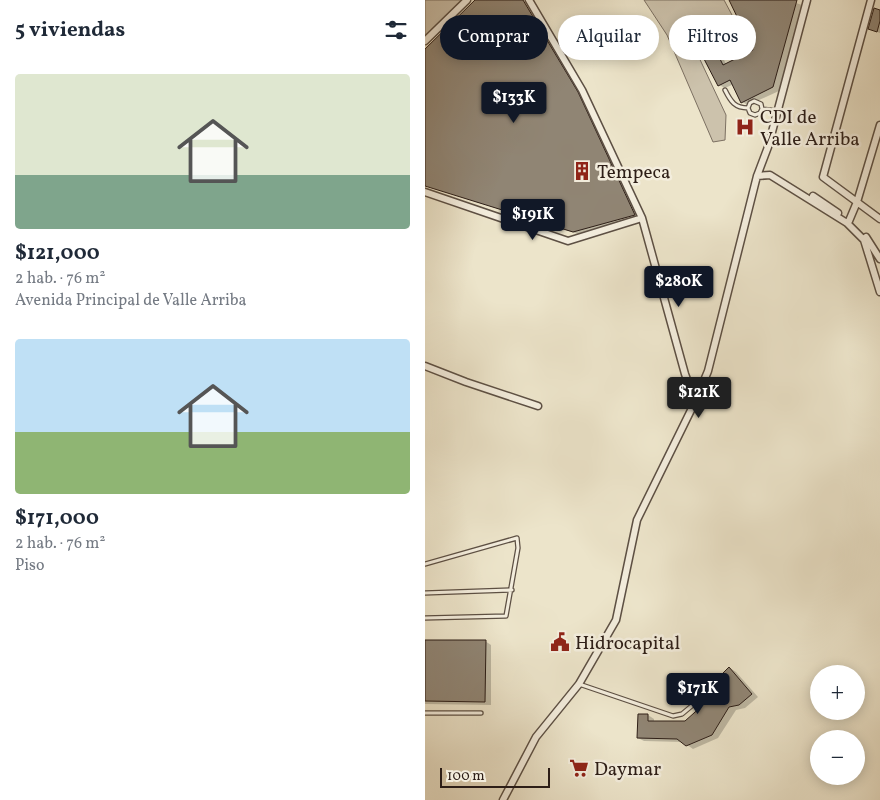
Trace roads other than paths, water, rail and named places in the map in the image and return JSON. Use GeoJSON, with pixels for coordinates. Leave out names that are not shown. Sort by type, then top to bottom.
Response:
{"type":"FeatureCollection","features":[{"type":"Feature","properties":{"kind":"street"},"geometry":{"type":"LineString","coordinates":[[425,41],[467,0]]}},
{"type":"Feature","properties":{"kind":"street"},"geometry":{"type":"LineString","coordinates":[[529,0],[582,90],[642,218],[685,374],[695,397],[695,402]]}},
{"type":"Feature","properties":{"kind":"street"},"geometry":{"type":"LineString","coordinates":[[503,800],[536,737],[579,684],[616,620],[637,520],[695,402],[708,371],[758,174],[807,0]]}},
{"type":"Feature","properties":{"kind":"street"},"geometry":{"type":"LineString","coordinates":[[871,0],[823,177],[880,219]]}},
{"type":"Feature","properties":{"kind":"street"},"geometry":{"type":"LineString","coordinates":[[849,221],[857,202],[880,125]]}},
{"type":"Feature","properties":{"kind":"street"},"geometry":{"type":"LineString","coordinates":[[758,174],[770,171],[849,221],[867,238],[880,259]]}},
{"type":"Feature","properties":{"kind":"street"},"geometry":{"type":"LineString","coordinates":[[758,174],[770,175],[847,223],[864,240],[880,292]]}},
{"type":"Feature","properties":{"kind":"street"},"geometry":{"type":"LineString","coordinates":[[425,192],[568,241],[642,218]]}},
{"type":"Feature","properties":{"kind":"street"},"geometry":{"type":"LineString","coordinates":[[425,366],[538,406]]}},
{"type":"Feature","properties":{"kind":"lane"},"geometry":{"type":"LineString","coordinates":[[725,90],[735,105],[741,108],[748,108]]}},
{"type":"Feature","properties":{"kind":"lane"},"geometry":{"type":"LineString","coordinates":[[748,108],[750,103],[754,101],[759,102],[762,109]]}},
{"type":"Feature","properties":{"kind":"lane"},"geometry":{"type":"LineString","coordinates":[[748,108],[750,113],[755,115],[760,113],[762,109]]}},
{"type":"Feature","properties":{"kind":"lane"},"geometry":{"type":"LineString","coordinates":[[762,109],[777,111]]}},
{"type":"Feature","properties":{"kind":"lane"},"geometry":{"type":"LineString","coordinates":[[425,564],[517,538],[518,548],[506,616],[425,618]]}},
{"type":"Feature","properties":{"kind":"lane"},"geometry":{"type":"LineString","coordinates":[[425,594],[512,590]]}},
{"type":"Feature","properties":{"kind":"lane"},"geometry":{"type":"LineString","coordinates":[[579,684],[673,716],[682,714],[718,684]]}},
{"type":"Feature","properties":{"kind":"lane"},"geometry":{"type":"LineString","coordinates":[[425,713],[481,713]]}},
{"type":"Feature","properties":{"kind":"place","name":"CDI de Valle Arriba"},"geometry":{"type":"Point","coordinates":[745,127]}},
{"type":"Feature","properties":{"kind":"place","name":"Tempeca"},"geometry":{"type":"Point","coordinates":[582,171]}},
{"type":"Feature","properties":{"kind":"place","name":"Hidrocapital"},"geometry":{"type":"Point","coordinates":[560,642]}},
{"type":"Feature","properties":{"kind":"place","name":"Daymar"},"geometry":{"type":"Point","coordinates":[579,768]}}]}
